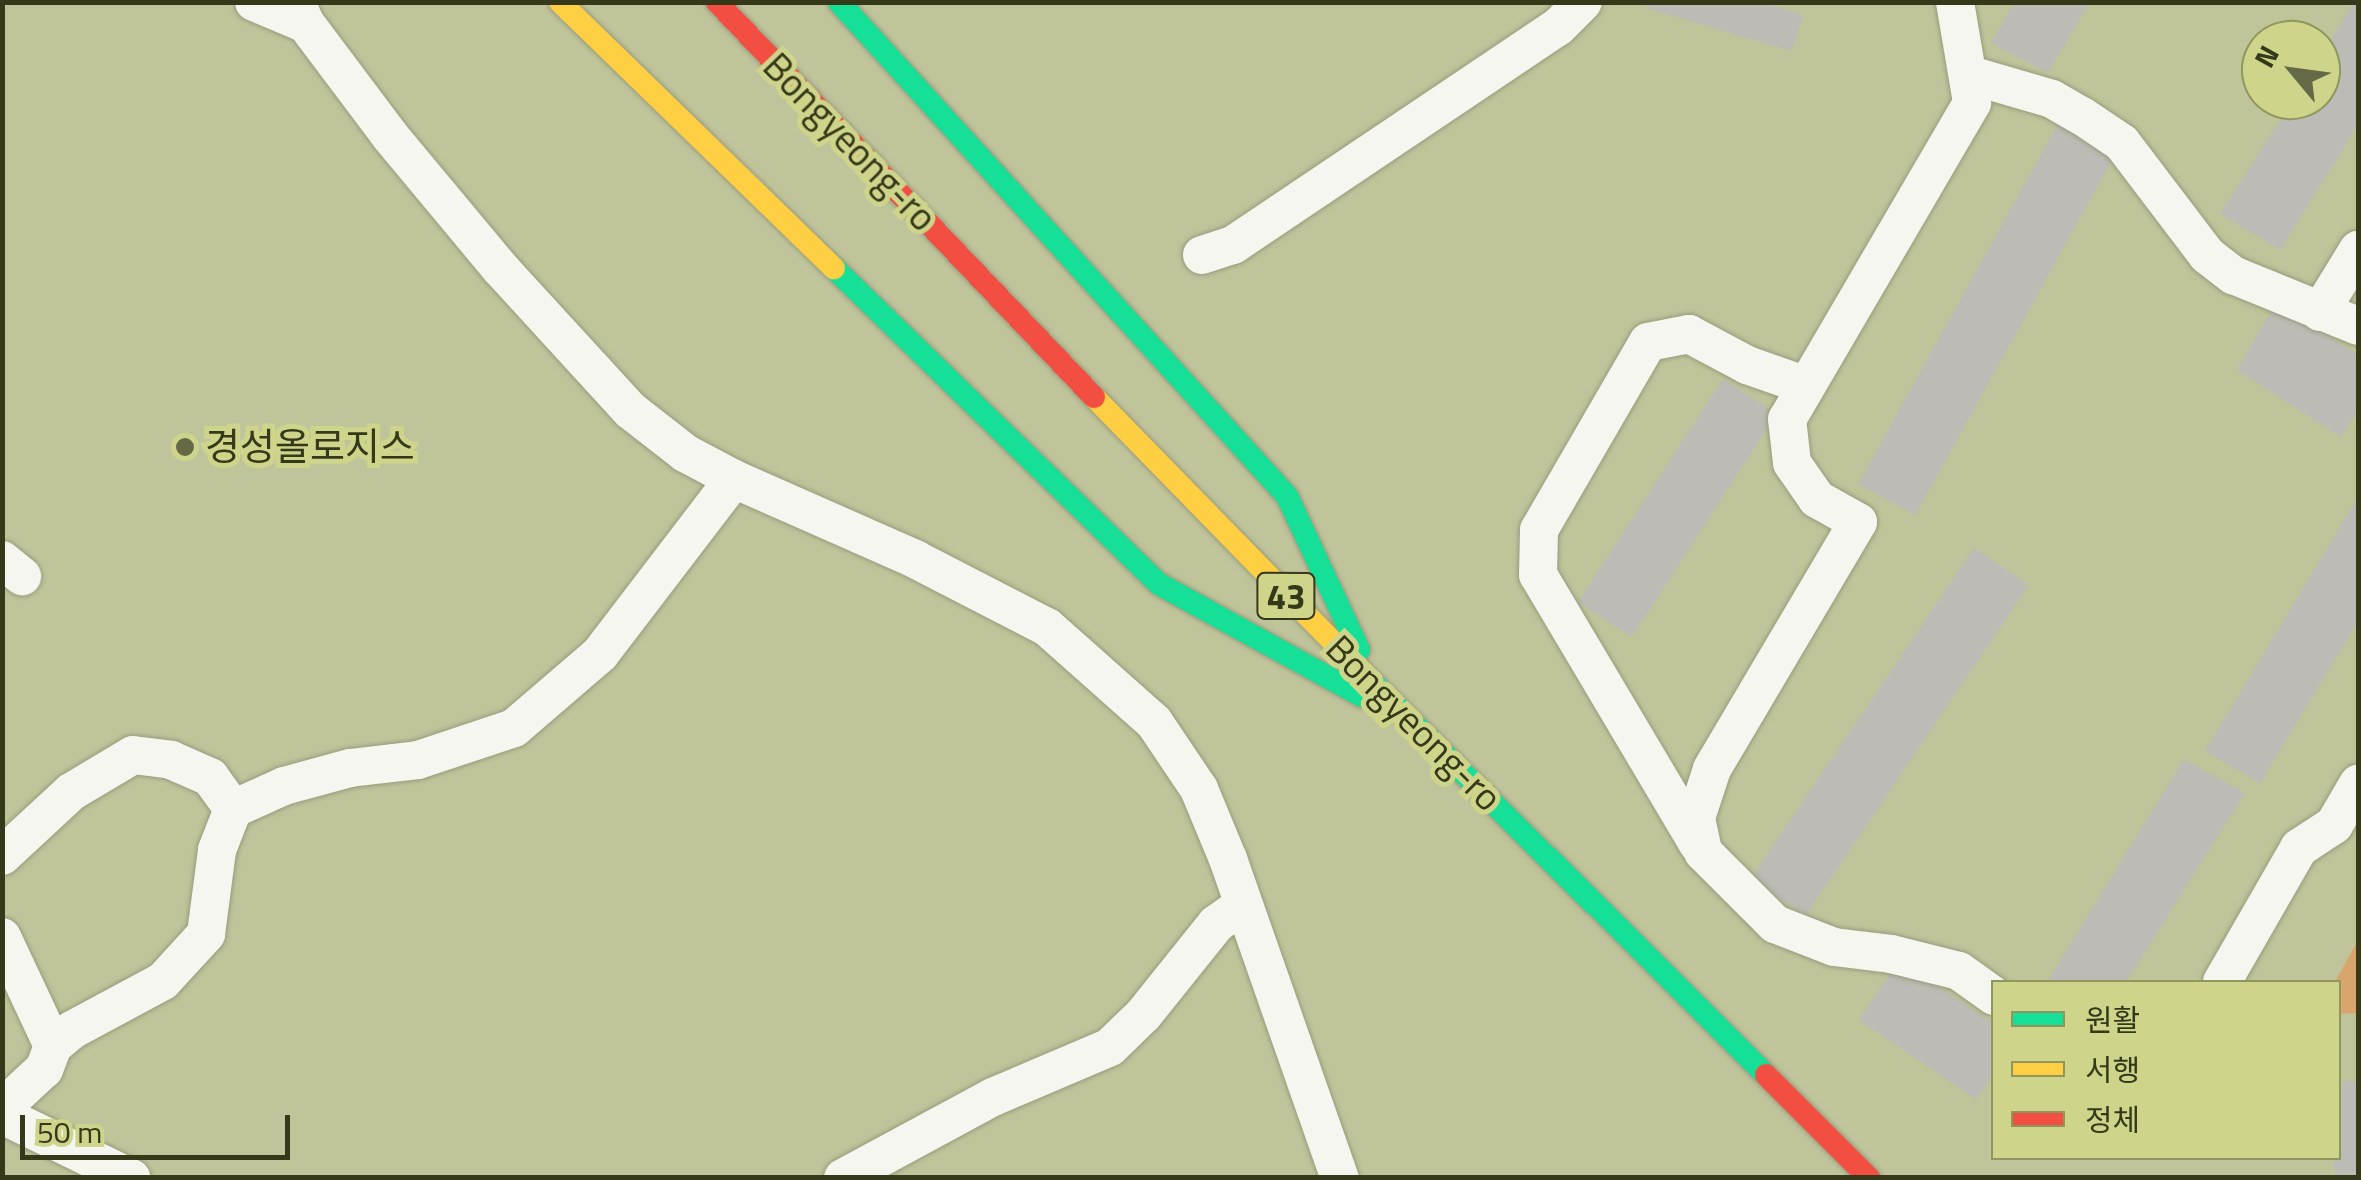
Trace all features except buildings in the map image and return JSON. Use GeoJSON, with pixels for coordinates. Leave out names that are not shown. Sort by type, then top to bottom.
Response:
{"type":"FeatureCollection","features":[{"type":"Feature","properties":{"kind":"highway"},"geometry":{"type":"LineString","coordinates":[[560,2],[1159,584],[1418,727]]}},
{"type":"Feature","properties":{"kind":"highway","name":"Bongyeong-ro"},"geometry":{"type":"LineString","coordinates":[[716,2],[1376,685],[1869,1178]]}},
{"type":"Feature","properties":{"kind":"highway"},"geometry":{"type":"LineString","coordinates":[[839,2],[1287,496],[1376,685]]}},
{"type":"Feature","properties":{"kind":"street"},"geometry":{"type":"LineString","coordinates":[[254,2],[301,13],[390,136],[500,268],[630,410],[685,452],[734,478],[915,559],[1047,627],[1154,722],[1199,789],[1340,1178]]}},
{"type":"Feature","properties":{"kind":"street"},"geometry":{"type":"LineString","coordinates":[[1202,255],[1233,245],[1558,27],[1583,2]]}},
{"type":"Feature","properties":{"kind":"street"},"geometry":{"type":"LineString","coordinates":[[1703,852],[1696,818],[1712,769],[1858,522],[1818,499],[1792,463],[1787,419],[1972,104],[1970,75],[1954,2]]}},
{"type":"Feature","properties":{"kind":"street"},"geometry":{"type":"LineString","coordinates":[[1970,75],[2052,99],[2095,125],[2122,144],[2152,178],[2207,255],[2233,275],[2358,326]]}},
{"type":"Feature","properties":{"kind":"street"},"geometry":{"type":"LineString","coordinates":[[2320,312],[2358,250]]}},
{"type":"Feature","properties":{"kind":"street"},"geometry":{"type":"LineString","coordinates":[[1804,385],[1748,366],[1689,334],[1648,342],[1539,530],[1538,575],[1703,852],[1775,924],[1834,947],[1891,954],[1959,971],[1991,994]]}},
{"type":"Feature","properties":{"kind":"street"},"geometry":{"type":"LineString","coordinates":[[130,1178],[2,1111],[44,1068],[54,1046],[72,1030],[163,981],[206,934],[217,850],[233,809],[301,782],[350,768],[418,760],[514,728],[600,654],[734,478]]}},
{"type":"Feature","properties":{"kind":"street"},"geometry":{"type":"LineString","coordinates":[[2,856],[71,792],[133,756],[171,760],[210,777],[233,809]]}},
{"type":"Feature","properties":{"kind":"street"},"geometry":{"type":"LineString","coordinates":[[2223,980],[2299,848],[2334,824],[2358,784]]}},
{"type":"Feature","properties":{"kind":"street"},"geometry":{"type":"LineString","coordinates":[[843,1178],[994,1097],[1110,1048],[1144,1014],[1216,924],[1242,906]]}},
{"type":"Feature","properties":{"kind":"street"},"geometry":{"type":"LineString","coordinates":[[2,937],[54,1046]]}},
{"type":"Feature","properties":{"kind":"shaded area"},"geometry":{"type":"Polygon","coordinates":[[[2358,940],[2358,1013],[2341,1014],[2341,980],[2336,980],[2358,940]]]}},
{"type":"Feature","properties":{"kind":"traffic: fast"},"geometry":{"type":"LineString","coordinates":[[839,2],[1287,496],[1359,650]]}},
{"type":"Feature","properties":{"kind":"traffic: fast"},"geometry":{"type":"LineString","coordinates":[[834,268],[1159,584],[1362,696]]}},
{"type":"Feature","properties":{"kind":"traffic: fast"},"geometry":{"type":"LineString","coordinates":[[1363,673],[1766,1075]]}},
{"type":"Feature","properties":{"kind":"traffic: slow"},"geometry":{"type":"LineString","coordinates":[[560,2],[834,268]]}},
{"type":"Feature","properties":{"kind":"traffic: slow"},"geometry":{"type":"LineString","coordinates":[[1094,397],[1363,673]]}},
{"type":"Feature","properties":{"kind":"traffic: jam"},"geometry":{"type":"LineString","coordinates":[[717,2],[1094,397]]}},
{"type":"Feature","properties":{"kind":"traffic: jam"},"geometry":{"type":"LineString","coordinates":[[1766,1075],[1869,1178]]}},
{"type":"Feature","properties":{"kind":"place","name":"경성올로지스"},"geometry":{"type":"Point","coordinates":[185,447]}}]}
